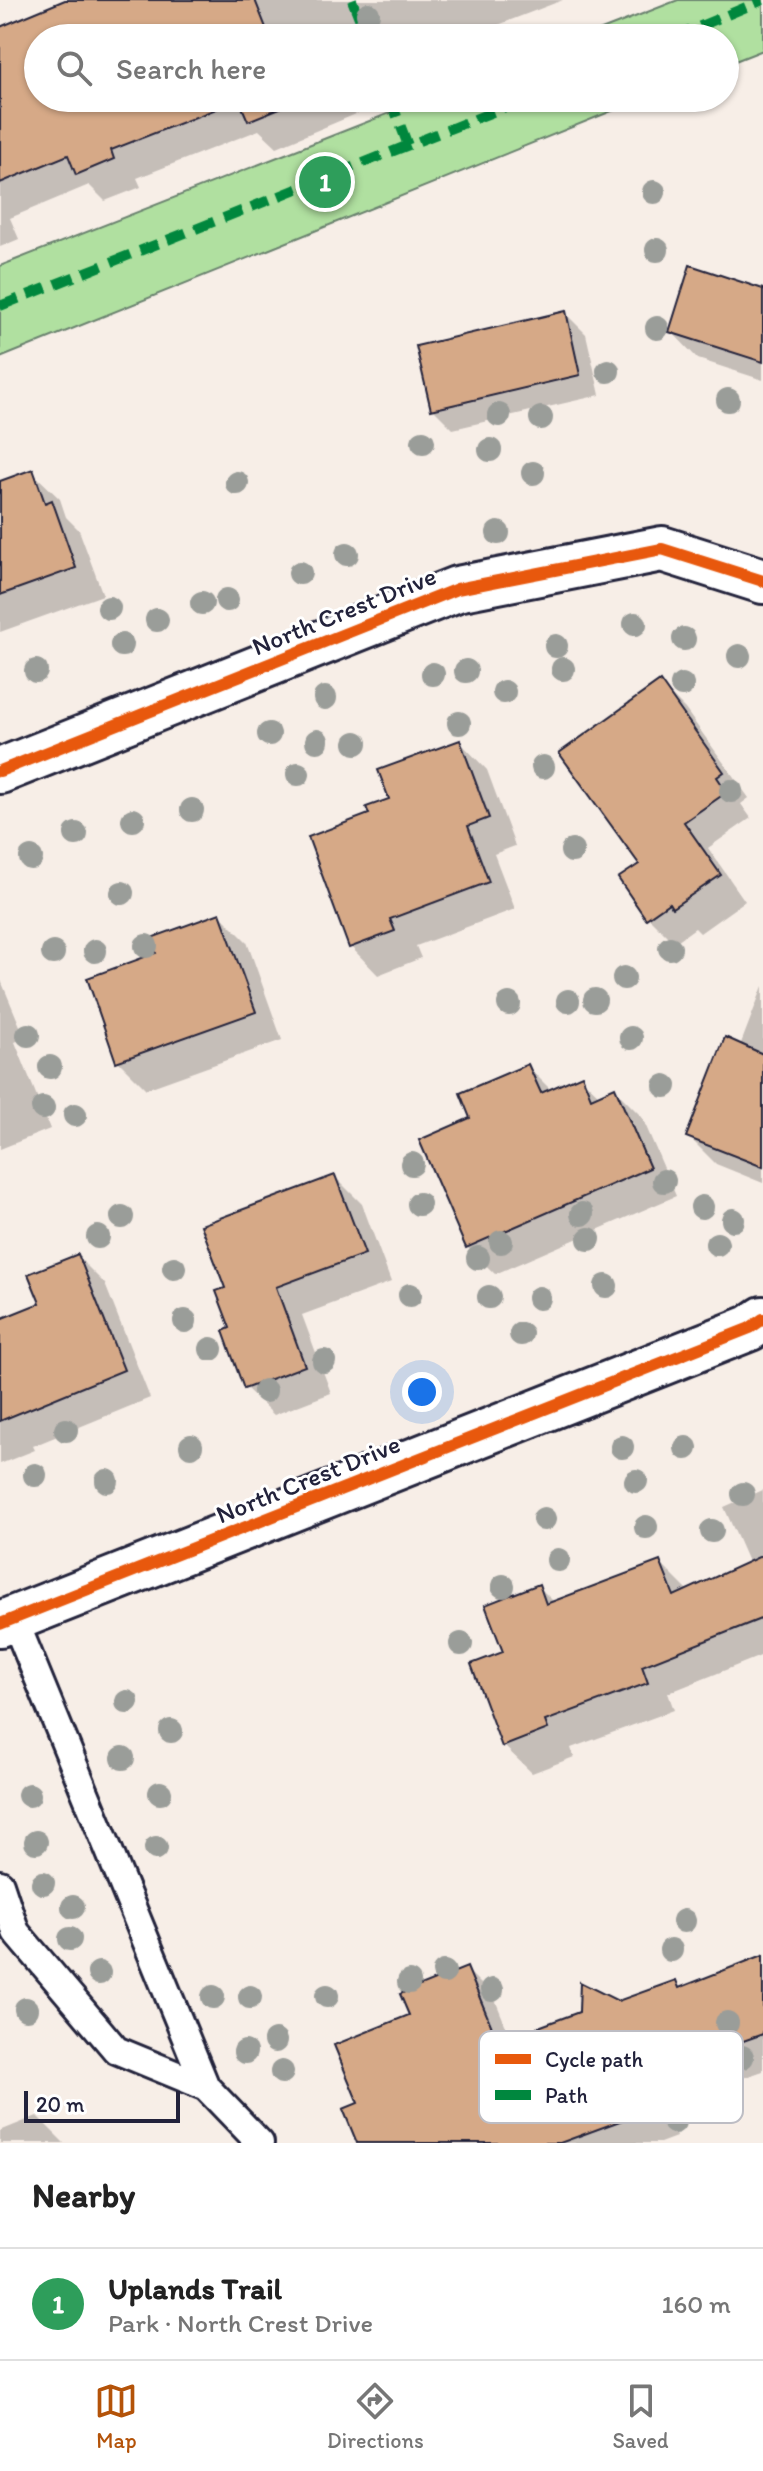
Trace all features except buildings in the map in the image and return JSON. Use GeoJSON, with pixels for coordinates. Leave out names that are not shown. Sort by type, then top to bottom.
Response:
{"type":"FeatureCollection","features":[{"type":"Feature","properties":{"kind":"street","name":"North Crest Drive"},"geometry":{"type":"LineString","coordinates":[[0,771],[457,589],[662,549],[763,581]]}},
{"type":"Feature","properties":{"kind":"street","name":"North Crest Drive"},"geometry":{"type":"LineString","coordinates":[[7,1621],[750,1328],[763,1319]]}},
{"type":"Feature","properties":{"kind":"lane"},"geometry":{"type":"LineString","coordinates":[[7,1621],[206,2087],[260,2143]]}},
{"type":"Feature","properties":{"kind":"lane"},"geometry":{"type":"LineString","coordinates":[[0,1884],[16,1932],[116,2050],[206,2087]]}},
{"type":"Feature","properties":{"kind":"green space"},"geometry":{"type":"Polygon","coordinates":[[[678,0],[763,0],[763,50],[739,59],[739,24],[617,24],[678,0]]]}},
{"type":"Feature","properties":{"kind":"green space"},"geometry":{"type":"Polygon","coordinates":[[[392,112],[609,112],[0,358],[0,266],[392,112]]]}},
{"type":"Feature","properties":{"kind":"marked path"},"geometry":{"type":"LineString","coordinates":[[352,0],[361,24]]}},
{"type":"Feature","properties":{"kind":"marked path"},"geometry":{"type":"LineString","coordinates":[[706,24],[763,0]]}},
{"type":"Feature","properties":{"kind":"marked path"},"geometry":{"type":"LineString","coordinates":[[395,112],[409,148]]}},
{"type":"Feature","properties":{"kind":"marked path"},"geometry":{"type":"LineString","coordinates":[[0,306],[492,112]]}},
{"type":"Feature","properties":{"kind":"cycle path"},"geometry":{"type":"LineString","coordinates":[[0,771],[457,589],[662,549],[763,581]]}},
{"type":"Feature","properties":{"kind":"cycle path"},"geometry":{"type":"LineString","coordinates":[[0,1624],[750,1328],[763,1319]]}},
{"type":"Feature","properties":{"kind":"place","name":"Uplands Trail"},"geometry":{"type":"Point","coordinates":[325,182]}}]}
